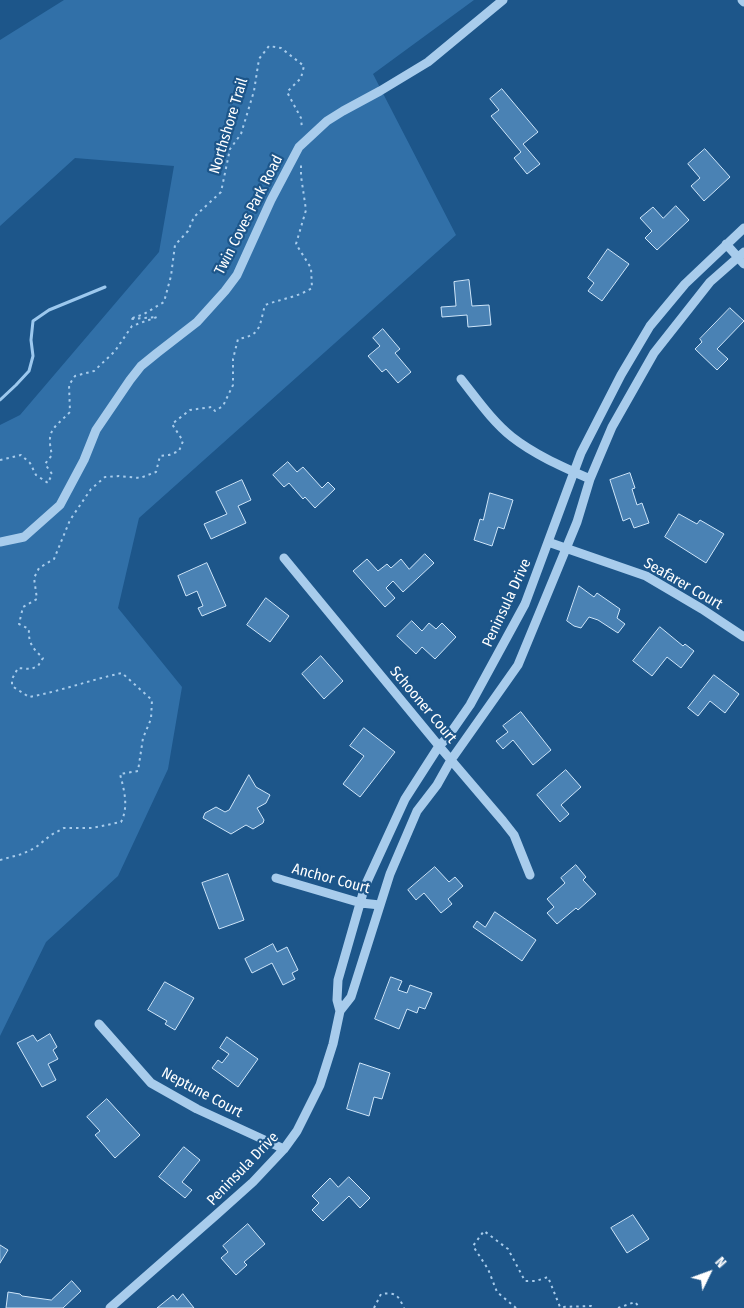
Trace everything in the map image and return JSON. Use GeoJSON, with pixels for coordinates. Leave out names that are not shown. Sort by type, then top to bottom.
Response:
{"type":"FeatureCollection","features":[{"type":"Feature","properties":{"kind":"street","name":"Twin Coves Park Road"},"geometry":{"type":"LineString","coordinates":[[0,542],[24,538],[60,505],[84,460],[96,430],[130,380],[157,353],[197,322],[225,291],[237,275],[271,200],[302,144],[343,111],[428,62],[503,0]]}},
{"type":"Feature","properties":{"kind":"street","name":"Peninsula Drive"},"geometry":{"type":"LineString","coordinates":[[340,1011],[337,1000],[338,980],[365,886],[406,799],[439,746],[448,738],[470,705],[525,604],[573,471],[621,375],[650,326],[685,284],[744,228]]}},
{"type":"Feature","properties":{"kind":"street"},"geometry":{"type":"LineString","coordinates":[[726,244],[742,257]]}},
{"type":"Feature","properties":{"kind":"street","name":"Peninsula Drive"},"geometry":{"type":"LineString","coordinates":[[110,1308],[253,1182],[284,1149],[297,1131],[320,1085],[333,1044],[340,1011],[351,996],[390,874],[417,811],[437,785],[451,760],[518,666],[577,522],[590,479],[612,427],[654,353],[710,282],[742,257]]}},
{"type":"Feature","properties":{"kind":"street"},"geometry":{"type":"LineString","coordinates":[[461,379],[498,424],[512,437],[533,452],[590,479]]}},
{"type":"Feature","properties":{"kind":"street","name":"Seafarer Court"},"geometry":{"type":"LineString","coordinates":[[548,542],[646,576],[702,609],[744,637]]}},
{"type":"Feature","properties":{"kind":"street","name":"Schooner Court"},"geometry":{"type":"LineString","coordinates":[[284,558],[514,836],[530,875]]}},
{"type":"Feature","properties":{"kind":"street","name":"Anchor Court"},"geometry":{"type":"LineString","coordinates":[[276,878],[361,903],[380,905]]}},
{"type":"Feature","properties":{"kind":"street","name":"Neptune Court"},"geometry":{"type":"LineString","coordinates":[[99,1024],[151,1084],[196,1109],[284,1149]]}},
{"type":"Feature","properties":{"kind":"path","name":"Northshore Trail"},"geometry":{"type":"LineString","coordinates":[[0,460],[21,455],[30,463],[36,475],[48,483],[52,474],[45,464],[52,455],[48,441],[52,430],[70,412],[69,385],[75,376],[94,371],[115,350],[132,326],[157,316],[130,319],[144,314],[164,302],[171,276],[175,245],[188,230],[194,217],[221,192],[230,149],[240,134],[254,91],[258,59],[269,46],[280,48],[304,66],[301,78],[287,92],[301,118],[301,176],[306,210],[296,244],[311,268],[312,288],[303,294],[280,299],[265,305],[258,331],[251,337],[238,339],[233,359],[232,384],[223,406],[215,411],[212,407],[190,410],[172,424],[183,441],[179,451],[160,456],[156,472],[140,478],[105,477],[91,490],[70,520],[54,558],[39,568],[34,578],[37,599],[23,608],[19,624],[29,629],[28,639],[43,658],[38,666],[31,669],[18,668],[12,679],[12,686],[29,697],[122,673],[152,700],[151,719],[142,738],[138,771],[120,774],[125,796],[126,813],[121,822],[92,828],[64,828],[51,835],[35,848],[0,860]]}},
{"type":"Feature","properties":{"kind":"path"},"geometry":{"type":"LineString","coordinates":[[516,1308],[498,1292],[488,1269],[473,1246],[484,1231],[508,1249],[525,1281],[536,1281],[548,1277],[560,1307],[591,1306],[595,1308]]}},
{"type":"Feature","properties":{"kind":"path"},"geometry":{"type":"LineString","coordinates":[[374,1308],[381,1294],[391,1292],[398,1297],[404,1308]]}},
{"type":"Feature","properties":{"kind":"path"},"geometry":{"type":"LineString","coordinates":[[618,1308],[635,1302],[640,1308]]}},
{"type":"Feature","properties":{"kind":"shaded area"},"geometry":{"type":"Polygon","coordinates":[[[64,0],[474,0],[373,74],[456,235],[139,518],[118,608],[182,687],[168,769],[118,876],[46,942],[0,1036],[0,425],[20,415],[159,252],[174,166],[75,158],[0,226],[0,40],[64,0]]]}},
{"type":"Feature","properties":{"kind":"building"},"geometry":{"type":"Polygon","coordinates":[[[502,89],[538,132],[523,144],[540,164],[527,174],[514,158],[521,152],[491,116],[499,110],[490,99],[502,89]]]}},
{"type":"Feature","properties":{"kind":"building"},"geometry":{"type":"Polygon","coordinates":[[[705,149],[730,177],[704,201],[691,186],[700,178],[688,164],[705,149]]]}},
{"type":"Feature","properties":{"kind":"building"},"geometry":{"type":"Polygon","coordinates":[[[676,206],[689,220],[657,250],[645,238],[652,231],[640,218],[653,207],[663,218],[676,206]]]}},
{"type":"Feature","properties":{"kind":"building"},"geometry":{"type":"Polygon","coordinates":[[[608,249],[629,264],[602,301],[588,291],[594,283],[588,278],[608,249]]]}},
{"type":"Feature","properties":{"kind":"building"},"geometry":{"type":"Polygon","coordinates":[[[469,280],[472,306],[489,305],[491,325],[468,327],[467,315],[442,317],[441,307],[456,306],[454,282],[469,280]]]}},
{"type":"Feature","properties":{"kind":"building"},"geometry":{"type":"Polygon","coordinates":[[[730,308],[744,321],[717,349],[728,359],[717,370],[695,349],[702,342],[700,339],[730,308]]]}},
{"type":"Feature","properties":{"kind":"building"},"geometry":{"type":"Polygon","coordinates":[[[383,329],[400,349],[395,353],[411,372],[398,383],[386,369],[382,372],[368,356],[380,346],[373,338],[383,329]]]}},
{"type":"Feature","properties":{"kind":"building"},"geometry":{"type":"Polygon","coordinates":[[[288,462],[297,472],[303,467],[322,488],[328,482],[335,489],[315,508],[305,497],[303,499],[289,483],[284,487],[273,475],[288,462]]]}},
{"type":"Feature","properties":{"kind":"building"},"geometry":{"type":"Polygon","coordinates":[[[630,473],[635,488],[632,489],[637,505],[642,503],[649,523],[634,528],[630,518],[623,521],[610,480],[630,473]]]}},
{"type":"Feature","properties":{"kind":"building"},"geometry":{"type":"Polygon","coordinates":[[[242,480],[251,500],[238,506],[246,523],[211,539],[204,524],[227,514],[216,492],[242,480]]]}},
{"type":"Feature","properties":{"kind":"building"},"geometry":{"type":"Polygon","coordinates":[[[490,493],[513,500],[504,529],[498,527],[492,546],[474,540],[480,519],[483,520],[490,493]]]}},
{"type":"Feature","properties":{"kind":"building"},"geometry":{"type":"Polygon","coordinates":[[[679,514],[697,524],[700,520],[724,534],[706,563],[665,537],[679,514]]]}},
{"type":"Feature","properties":{"kind":"building"},"geometry":{"type":"Polygon","coordinates":[[[425,554],[434,563],[403,592],[393,581],[386,588],[395,598],[385,607],[353,571],[367,559],[378,571],[387,564],[391,568],[401,559],[409,569],[425,554]]]}},
{"type":"Feature","properties":{"kind":"building"},"geometry":{"type":"Polygon","coordinates":[[[207,563],[226,606],[202,616],[198,608],[203,606],[197,591],[186,596],[178,576],[207,563]]]}},
{"type":"Feature","properties":{"kind":"building"},"geometry":{"type":"Polygon","coordinates":[[[579,586],[594,597],[597,593],[620,609],[617,618],[625,624],[618,633],[598,620],[589,617],[581,628],[567,621],[579,586]]]}},
{"type":"Feature","properties":{"kind":"building"},"geometry":{"type":"Polygon","coordinates":[[[266,598],[289,616],[270,642],[247,625],[266,598]]]}},
{"type":"Feature","properties":{"kind":"building"},"geometry":{"type":"Polygon","coordinates":[[[412,621],[422,631],[429,623],[436,629],[442,623],[456,637],[435,659],[422,647],[416,654],[397,636],[412,621]]]}},
{"type":"Feature","properties":{"kind":"building"},"geometry":{"type":"Polygon","coordinates":[[[660,627],[683,646],[685,644],[694,651],[681,668],[667,657],[652,676],[633,661],[660,627]]]}},
{"type":"Feature","properties":{"kind":"building"},"geometry":{"type":"Polygon","coordinates":[[[321,656],[343,681],[324,699],[302,674],[321,656]]]}},
{"type":"Feature","properties":{"kind":"building"},"geometry":{"type":"Polygon","coordinates":[[[714,675],[739,694],[725,713],[710,701],[698,716],[688,708],[714,675]]]}},
{"type":"Feature","properties":{"kind":"building"},"geometry":{"type":"Polygon","coordinates":[[[521,712],[551,750],[533,765],[513,740],[503,749],[496,741],[508,732],[503,726],[521,712]]]}},
{"type":"Feature","properties":{"kind":"building"},"geometry":{"type":"Polygon","coordinates":[[[364,728],[395,752],[360,797],[343,784],[364,756],[350,746],[364,728]]]}},
{"type":"Feature","properties":{"kind":"building"},"geometry":{"type":"Polygon","coordinates":[[[566,770],[581,787],[561,805],[569,814],[560,822],[537,795],[566,770]]]}},
{"type":"Feature","properties":{"kind":"building"},"geometry":{"type":"Polygon","coordinates":[[[249,775],[256,787],[270,795],[266,803],[257,808],[264,820],[263,823],[253,829],[246,825],[231,834],[203,818],[205,813],[216,807],[225,812],[229,810],[249,775]]]}},
{"type":"Feature","properties":{"kind":"building"},"geometry":{"type":"Polygon","coordinates":[[[576,865],[586,877],[583,880],[596,894],[578,910],[576,908],[557,924],[547,913],[554,907],[547,899],[565,883],[561,878],[576,865]]]}},
{"type":"Feature","properties":{"kind":"building"},"geometry":{"type":"Polygon","coordinates":[[[435,867],[449,882],[455,877],[463,886],[448,899],[452,904],[441,913],[424,893],[416,900],[408,890],[435,867]]]}},
{"type":"Feature","properties":{"kind":"building"},"geometry":{"type":"Polygon","coordinates":[[[228,874],[244,920],[219,929],[202,883],[228,874]]]}},
{"type":"Feature","properties":{"kind":"building"},"geometry":{"type":"Polygon","coordinates":[[[495,912],[536,940],[522,961],[473,927],[477,921],[485,927],[495,912]]]}},
{"type":"Feature","properties":{"kind":"building"},"geometry":{"type":"Polygon","coordinates":[[[273,944],[277,952],[287,947],[298,970],[292,973],[295,979],[283,985],[272,963],[252,973],[245,959],[273,944]]]}},
{"type":"Feature","properties":{"kind":"building"},"geometry":{"type":"Polygon","coordinates":[[[391,977],[402,981],[398,990],[407,993],[410,985],[432,993],[425,1009],[419,1007],[417,1013],[407,1009],[399,1029],[375,1019],[391,977]]]}},
{"type":"Feature","properties":{"kind":"building"},"geometry":{"type":"Polygon","coordinates":[[[165,982],[194,998],[175,1030],[165,1024],[167,1021],[148,1010],[165,982]]]}},
{"type":"Feature","properties":{"kind":"building"},"geometry":{"type":"Polygon","coordinates":[[[50,1034],[57,1047],[53,1050],[58,1059],[48,1064],[56,1080],[42,1087],[17,1043],[33,1035],[37,1041],[50,1034]]]}},
{"type":"Feature","properties":{"kind":"building"},"geometry":{"type":"Polygon","coordinates":[[[227,1037],[258,1059],[238,1087],[212,1068],[218,1060],[222,1063],[229,1054],[220,1048],[227,1037]]]}},
{"type":"Feature","properties":{"kind":"building"},"geometry":{"type":"Polygon","coordinates":[[[360,1063],[390,1073],[382,1099],[374,1097],[369,1116],[347,1109],[360,1063]]]}},
{"type":"Feature","properties":{"kind":"building"},"geometry":{"type":"Polygon","coordinates":[[[107,1099],[140,1135],[115,1158],[95,1135],[100,1131],[87,1117],[107,1099]]]}},
{"type":"Feature","properties":{"kind":"building"},"geometry":{"type":"Polygon","coordinates":[[[184,1147],[200,1160],[182,1182],[192,1190],[185,1198],[159,1177],[184,1147]]]}},
{"type":"Feature","properties":{"kind":"building"},"geometry":{"type":"Polygon","coordinates":[[[349,1177],[370,1198],[360,1208],[349,1196],[323,1221],[312,1210],[319,1203],[312,1196],[330,1178],[338,1187],[349,1177]]]}},
{"type":"Feature","properties":{"kind":"building"},"geometry":{"type":"Polygon","coordinates":[[[633,1215],[649,1239],[627,1253],[611,1228],[633,1215]]]}},
{"type":"Feature","properties":{"kind":"building"},"geometry":{"type":"Polygon","coordinates":[[[248,1224],[265,1244],[244,1262],[247,1265],[236,1275],[221,1258],[228,1252],[223,1246],[248,1224]]]}},
{"type":"Feature","properties":{"kind":"building"},"geometry":{"type":"Polygon","coordinates":[[[0,1245],[8,1250],[0,1263],[0,1245]]]}},
{"type":"Feature","properties":{"kind":"building"},"geometry":{"type":"Polygon","coordinates":[[[72,1281],[81,1291],[63,1308],[6,1308],[8,1292],[51,1300],[72,1281]]]}},
{"type":"Feature","properties":{"kind":"building"},"geometry":{"type":"Polygon","coordinates":[[[183,1294],[194,1308],[157,1308],[173,1295],[177,1300],[183,1294]]]}},
{"type":"Feature","properties":{"kind":"waterway"},"geometry":{"type":"LineString","coordinates":[[0,400],[29,371],[33,356],[31,340],[33,321],[49,310],[105,287]]}}]}
